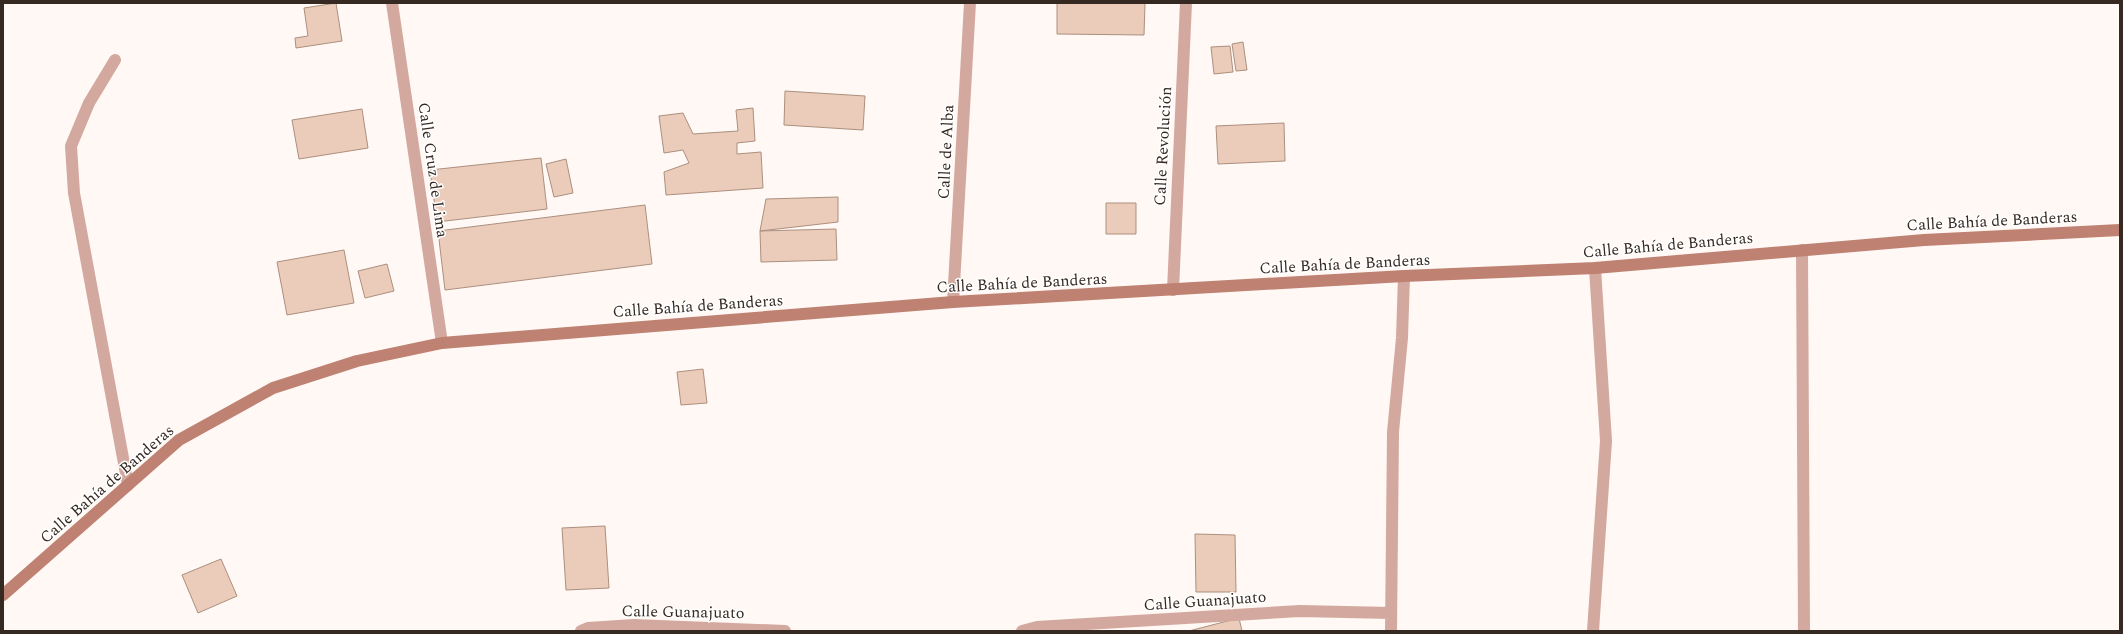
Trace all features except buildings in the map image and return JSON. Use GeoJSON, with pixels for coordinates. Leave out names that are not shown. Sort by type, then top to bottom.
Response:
{"type":"FeatureCollection","features":[{"type":"Feature","properties":{"kind":"street","name":"Calle Cruz de Lima"},"geometry":{"type":"LineString","coordinates":[[392,3],[442,343]]}},
{"type":"Feature","properties":{"kind":"street","name":"Calle de Alba"},"geometry":{"type":"LineString","coordinates":[[953,302],[970,3]]}},
{"type":"Feature","properties":{"kind":"street","name":"Calle Revolución"},"geometry":{"type":"LineString","coordinates":[[1173,290],[1186,3]]}},
{"type":"Feature","properties":{"kind":"street"},"geometry":{"type":"LineString","coordinates":[[115,60],[89,104],[71,146],[74,193],[128,485]]}},
{"type":"Feature","properties":{"kind":"street","name":"Calle Bahía de Banderas"},"geometry":{"type":"LineString","coordinates":[[3,595],[179,440],[273,388],[357,361],[442,343],[953,302],[1404,276],[1595,268],[1932,240],[2120,230]]}},
{"type":"Feature","properties":{"kind":"street"},"geometry":{"type":"LineString","coordinates":[[1802,250],[1804,631]]}},
{"type":"Feature","properties":{"kind":"street"},"geometry":{"type":"LineString","coordinates":[[1593,631],[1606,441],[1595,268]]}},
{"type":"Feature","properties":{"kind":"street"},"geometry":{"type":"LineString","coordinates":[[1391,631],[1392,432],[1402,338],[1404,276]]}},
{"type":"Feature","properties":{"kind":"street","name":"Calle Guanajuato"},"geometry":{"type":"LineString","coordinates":[[1022,631],[1037,627],[1300,611],[1391,613]]}},
{"type":"Feature","properties":{"kind":"street","name":"Calle Guanajuato"},"geometry":{"type":"LineString","coordinates":[[587,630],[634,625],[785,631]]}}]}
